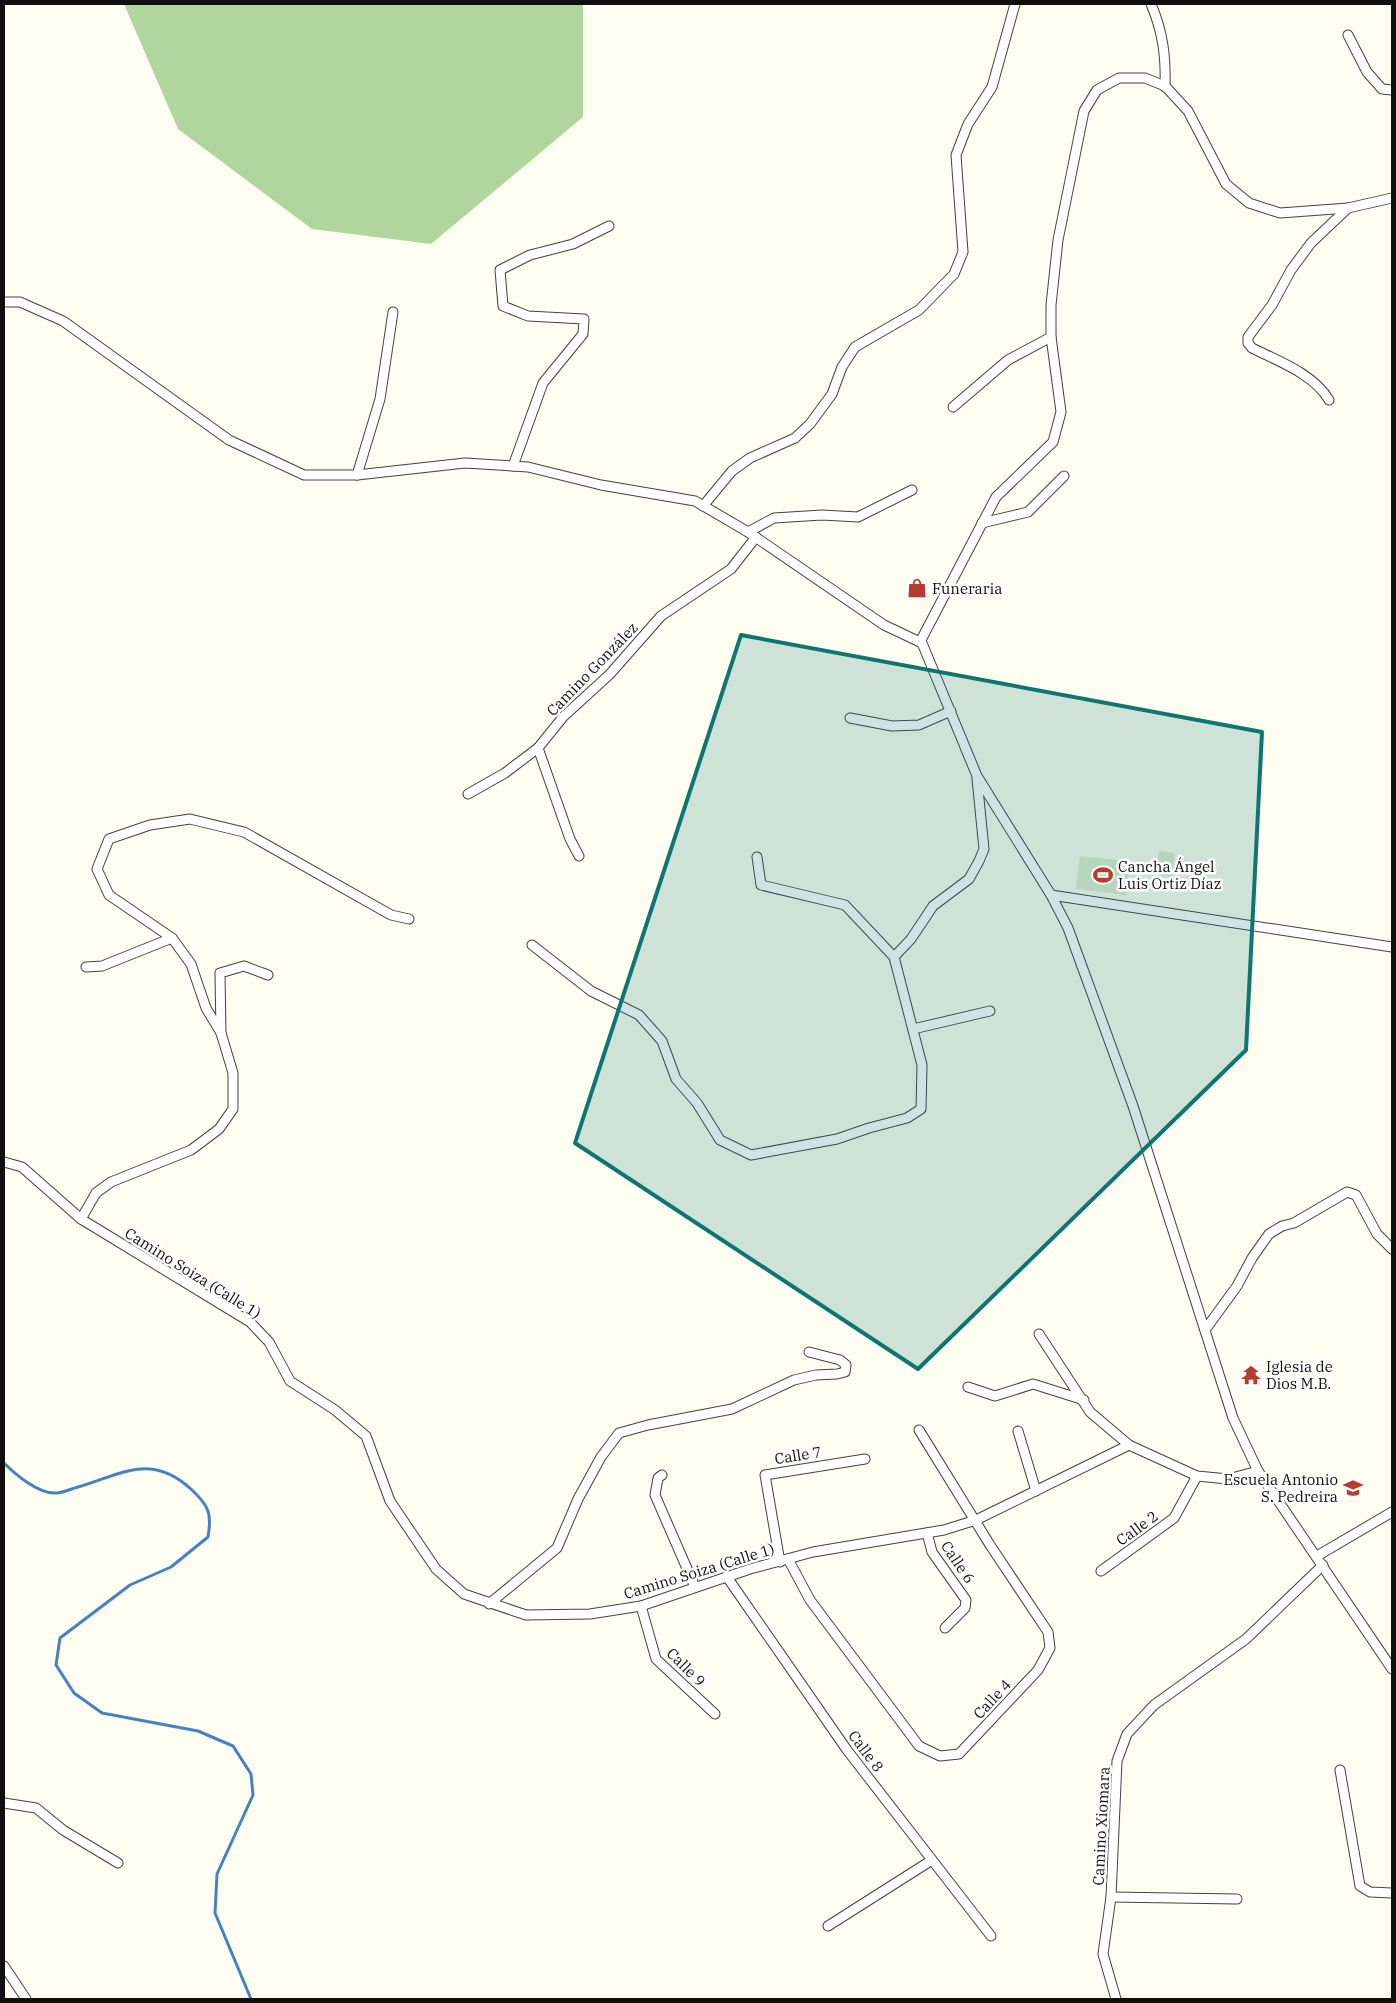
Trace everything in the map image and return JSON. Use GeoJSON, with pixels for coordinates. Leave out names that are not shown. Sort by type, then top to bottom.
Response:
{"type":"FeatureCollection","features":[{"type":"Feature","properties":{"kind":"street"},"geometry":{"type":"LineString","coordinates":[[703,506],[732,471],[750,458],[795,438],[810,424],[832,394],[842,367],[855,347],[919,310],[954,274],[963,252],[956,155],[968,124],[992,87],[1015,4]]}},
{"type":"Feature","properties":{"kind":"street"},"geometry":{"type":"LineString","coordinates":[[1152,4],[1160,25],[1166,56],[1165,87]]}},
{"type":"Feature","properties":{"kind":"street"},"geometry":{"type":"LineString","coordinates":[[1348,35],[1367,72],[1382,89],[1392,90]]}},
{"type":"Feature","properties":{"kind":"street"},"geometry":{"type":"LineString","coordinates":[[920,642],[996,497],[1053,442],[1061,412],[1051,337],[1051,305],[1058,240],[1084,111],[1097,90],[1119,78],[1145,78],[1165,87],[1188,111],[1226,184],[1249,203],[1280,213],[1348,208],[1392,198]]}},
{"type":"Feature","properties":{"kind":"street"},"geometry":{"type":"LineString","coordinates":[[1329,400],[1322,388],[1311,380],[1252,348],[1248,342],[1248,337],[1272,305],[1290,270],[1310,243],[1348,208]]}},
{"type":"Feature","properties":{"kind":"street"},"geometry":{"type":"LineString","coordinates":[[513,466],[543,383],[583,334],[584,319],[528,316],[503,306],[500,270],[530,255],[573,244],[609,226]]}},
{"type":"Feature","properties":{"kind":"street"},"geometry":{"type":"LineString","coordinates":[[4,302],[20,302],[63,321],[229,440],[304,475],[357,475],[465,463],[513,466],[528,467],[601,485],[695,501],[752,534],[884,625],[920,642],[933,666],[977,776],[1051,895],[1068,928],[1133,1106],[1233,1418],[1258,1471],[1392,1669]]}},
{"type":"Feature","properties":{"kind":"street"},"geometry":{"type":"LineString","coordinates":[[357,475],[380,399],[393,312]]}},
{"type":"Feature","properties":{"kind":"street"},"geometry":{"type":"LineString","coordinates":[[953,407],[1008,360],[1051,337]]}},
{"type":"Feature","properties":{"kind":"street"},"geometry":{"type":"LineString","coordinates":[[982,523],[1028,512],[1064,476]]}},
{"type":"Feature","properties":{"kind":"street"},"geometry":{"type":"LineString","coordinates":[[752,534],[774,518],[822,515],[858,517],[912,490]]}},
{"type":"Feature","properties":{"kind":"street","name":"Camino González"},"geometry":{"type":"LineString","coordinates":[[468,794],[505,773],[538,748],[563,716],[610,674],[661,616],[731,569],[752,534]]}},
{"type":"Feature","properties":{"kind":"street"},"geometry":{"type":"LineString","coordinates":[[850,718],[892,726],[919,724],[951,711]]}},
{"type":"Feature","properties":{"kind":"street"},"geometry":{"type":"LineString","coordinates":[[538,748],[570,839],[579,856]]}},
{"type":"Feature","properties":{"kind":"street"},"geometry":{"type":"LineString","coordinates":[[894,956],[911,939],[933,906],[969,879],[984,850],[977,776]]}},
{"type":"Feature","properties":{"kind":"street"},"geometry":{"type":"LineString","coordinates":[[81,1219],[96,1193],[111,1182],[191,1150],[218,1129],[232,1109],[233,1100],[233,1073],[221,1033],[206,1008],[191,964],[172,938],[109,896],[97,869],[109,839],[150,825],[190,819],[244,832],[391,915],[409,919]]}},
{"type":"Feature","properties":{"kind":"street"},"geometry":{"type":"LineString","coordinates":[[532,945],[591,991],[639,1015],[662,1041],[676,1079],[697,1103],[720,1140],[751,1155],[837,1139],[907,1118],[920,1109],[922,1065],[894,956],[844,905],[761,885],[757,857]]}},
{"type":"Feature","properties":{"kind":"street"},"geometry":{"type":"LineString","coordinates":[[1051,895],[1392,947]]}},
{"type":"Feature","properties":{"kind":"street"},"geometry":{"type":"LineString","coordinates":[[86,968],[102,966],[172,938]]}},
{"type":"Feature","properties":{"kind":"street"},"geometry":{"type":"LineString","coordinates":[[221,1033],[220,973],[244,966],[268,975]]}},
{"type":"Feature","properties":{"kind":"street"},"geometry":{"type":"LineString","coordinates":[[913,1029],[990,1011]]}},
{"type":"Feature","properties":{"kind":"street","name":"Camino Soiza (Calle 1)"},"geometry":{"type":"LineString","coordinates":[[4,1162],[22,1167],[81,1219],[250,1322],[269,1342],[290,1381],[335,1410],[366,1436],[390,1501],[436,1569],[464,1594],[488,1604],[526,1615],[590,1614],[640,1606],[727,1577],[813,1552],[927,1534],[976,1520],[1129,1445]]}},
{"type":"Feature","properties":{"kind":"street"},"geometry":{"type":"LineString","coordinates":[[1205,1330],[1237,1286],[1268,1234],[1282,1226],[1294,1223],[1347,1192],[1356,1195],[1377,1234],[1392,1249]]}},
{"type":"Feature","properties":{"kind":"street"},"geometry":{"type":"LineString","coordinates":[[1039,1334],[1084,1400],[1090,1412],[1129,1445],[1197,1476],[1228,1479],[1258,1471]]}},
{"type":"Feature","properties":{"kind":"street"},"geometry":{"type":"LineString","coordinates":[[488,1604],[557,1548],[578,1499],[601,1457],[619,1433],[648,1425],[732,1409],[794,1380],[816,1375],[845,1372],[846,1365],[840,1360],[809,1352]]}},
{"type":"Feature","properties":{"kind":"street"},"geometry":{"type":"LineString","coordinates":[[968,1387],[995,1396],[1033,1384],[1084,1400]]}},
{"type":"Feature","properties":{"kind":"street","name":"Calle 4"},"geometry":{"type":"LineString","coordinates":[[784,1560],[810,1600],[919,1746],[940,1756],[959,1754],[1038,1670],[1050,1648],[1048,1632],[990,1545],[919,1430]]}},
{"type":"Feature","properties":{"kind":"street"},"geometry":{"type":"LineString","coordinates":[[1018,1431],[1036,1491]]}},
{"type":"Feature","properties":{"kind":"street","name":"Calle 7"},"geometry":{"type":"LineString","coordinates":[[784,1560],[765,1475],[864,1459]]}},
{"type":"Feature","properties":{"kind":"street"},"geometry":{"type":"LineString","coordinates":[[662,1475],[658,1478],[655,1495],[696,1587]]}},
{"type":"Feature","properties":{"kind":"street","name":"Calle 2"},"geometry":{"type":"LineString","coordinates":[[1101,1571],[1174,1518],[1197,1476]]}},
{"type":"Feature","properties":{"kind":"street"},"geometry":{"type":"LineString","coordinates":[[1317,1556],[1392,1512]]}},
{"type":"Feature","properties":{"kind":"street","name":"Calle 6"},"geometry":{"type":"LineString","coordinates":[[927,1534],[932,1552],[966,1600],[965,1608],[945,1628]]}},
{"type":"Feature","properties":{"kind":"street","name":"Camino Xiomara"},"geometry":{"type":"LineString","coordinates":[[1116,1999],[1103,1954],[1111,1897],[1117,1762],[1128,1734],[1154,1705],[1246,1639],[1323,1565]]}},
{"type":"Feature","properties":{"kind":"street","name":"Calle 8"},"geometry":{"type":"LineString","coordinates":[[727,1577],[847,1750],[991,1936]]}},
{"type":"Feature","properties":{"kind":"street","name":"Calle 9"},"geometry":{"type":"LineString","coordinates":[[640,1606],[656,1659],[714,1714]]}},
{"type":"Feature","properties":{"kind":"street"},"geometry":{"type":"LineString","coordinates":[[1340,1770],[1360,1886],[1370,1892],[1392,1893]]}},
{"type":"Feature","properties":{"kind":"street"},"geometry":{"type":"LineString","coordinates":[[4,1803],[36,1808],[63,1830],[118,1863]]}},
{"type":"Feature","properties":{"kind":"street"},"geometry":{"type":"LineString","coordinates":[[828,1926],[932,1860]]}},
{"type":"Feature","properties":{"kind":"street"},"geometry":{"type":"LineString","coordinates":[[1111,1897],[1236,1899]]}},
{"type":"Feature","properties":{"kind":"street"},"geometry":{"type":"LineString","coordinates":[[4,1966],[26,1999]]}},
{"type":"Feature","properties":{"kind":"highlighted area"},"geometry":{"type":"Polygon","coordinates":[[[741,635],[1262,732],[1246,1050],[918,1369],[575,1143],[741,635]]]}},
{"type":"Feature","properties":{"kind":"green space"},"geometry":{"type":"Polygon","coordinates":[[[124,4],[583,4],[583,117],[431,244],[312,229],[178,129],[124,4]]]}},
{"type":"Feature","properties":{"kind":"green space"},"geometry":{"type":"Polygon","coordinates":[[[1159,851],[1175,853],[1172,877],[1156,875],[1159,851]]]}},
{"type":"Feature","properties":{"kind":"green space","name":"Cancha Ángel Luis Ortiz Díaz"},"geometry":{"type":"Polygon","coordinates":[[[1080,856],[1130,861],[1126,895],[1076,889],[1080,856]]]}},
{"type":"Feature","properties":{"kind":"waterway"},"geometry":{"type":"LineString","coordinates":[[4,1463],[35,1487],[56,1493],[123,1472],[136,1469],[150,1469],[177,1478],[192,1490],[206,1506],[210,1522],[208,1537],[171,1567],[130,1585],[60,1638],[56,1665],[74,1693],[102,1713],[198,1731],[233,1746],[251,1774],[253,1795],[217,1874],[215,1913],[251,1999]]}},
{"type":"Feature","properties":{"kind":"place","name":"Funeraria"},"geometry":{"type":"Point","coordinates":[917,588]}},
{"type":"Feature","properties":{"kind":"place","name":"Cancha Ángel Luis Ortiz Díaz"},"geometry":{"type":"Point","coordinates":[1103,875]}},
{"type":"Feature","properties":{"kind":"place","name":"Iglesia de Dios M.B."},"geometry":{"type":"Point","coordinates":[1251,1375]}},
{"type":"Feature","properties":{"kind":"place","name":"Escuela Antonio S. Pedreira"},"geometry":{"type":"Point","coordinates":[1353,1488]}}]}
